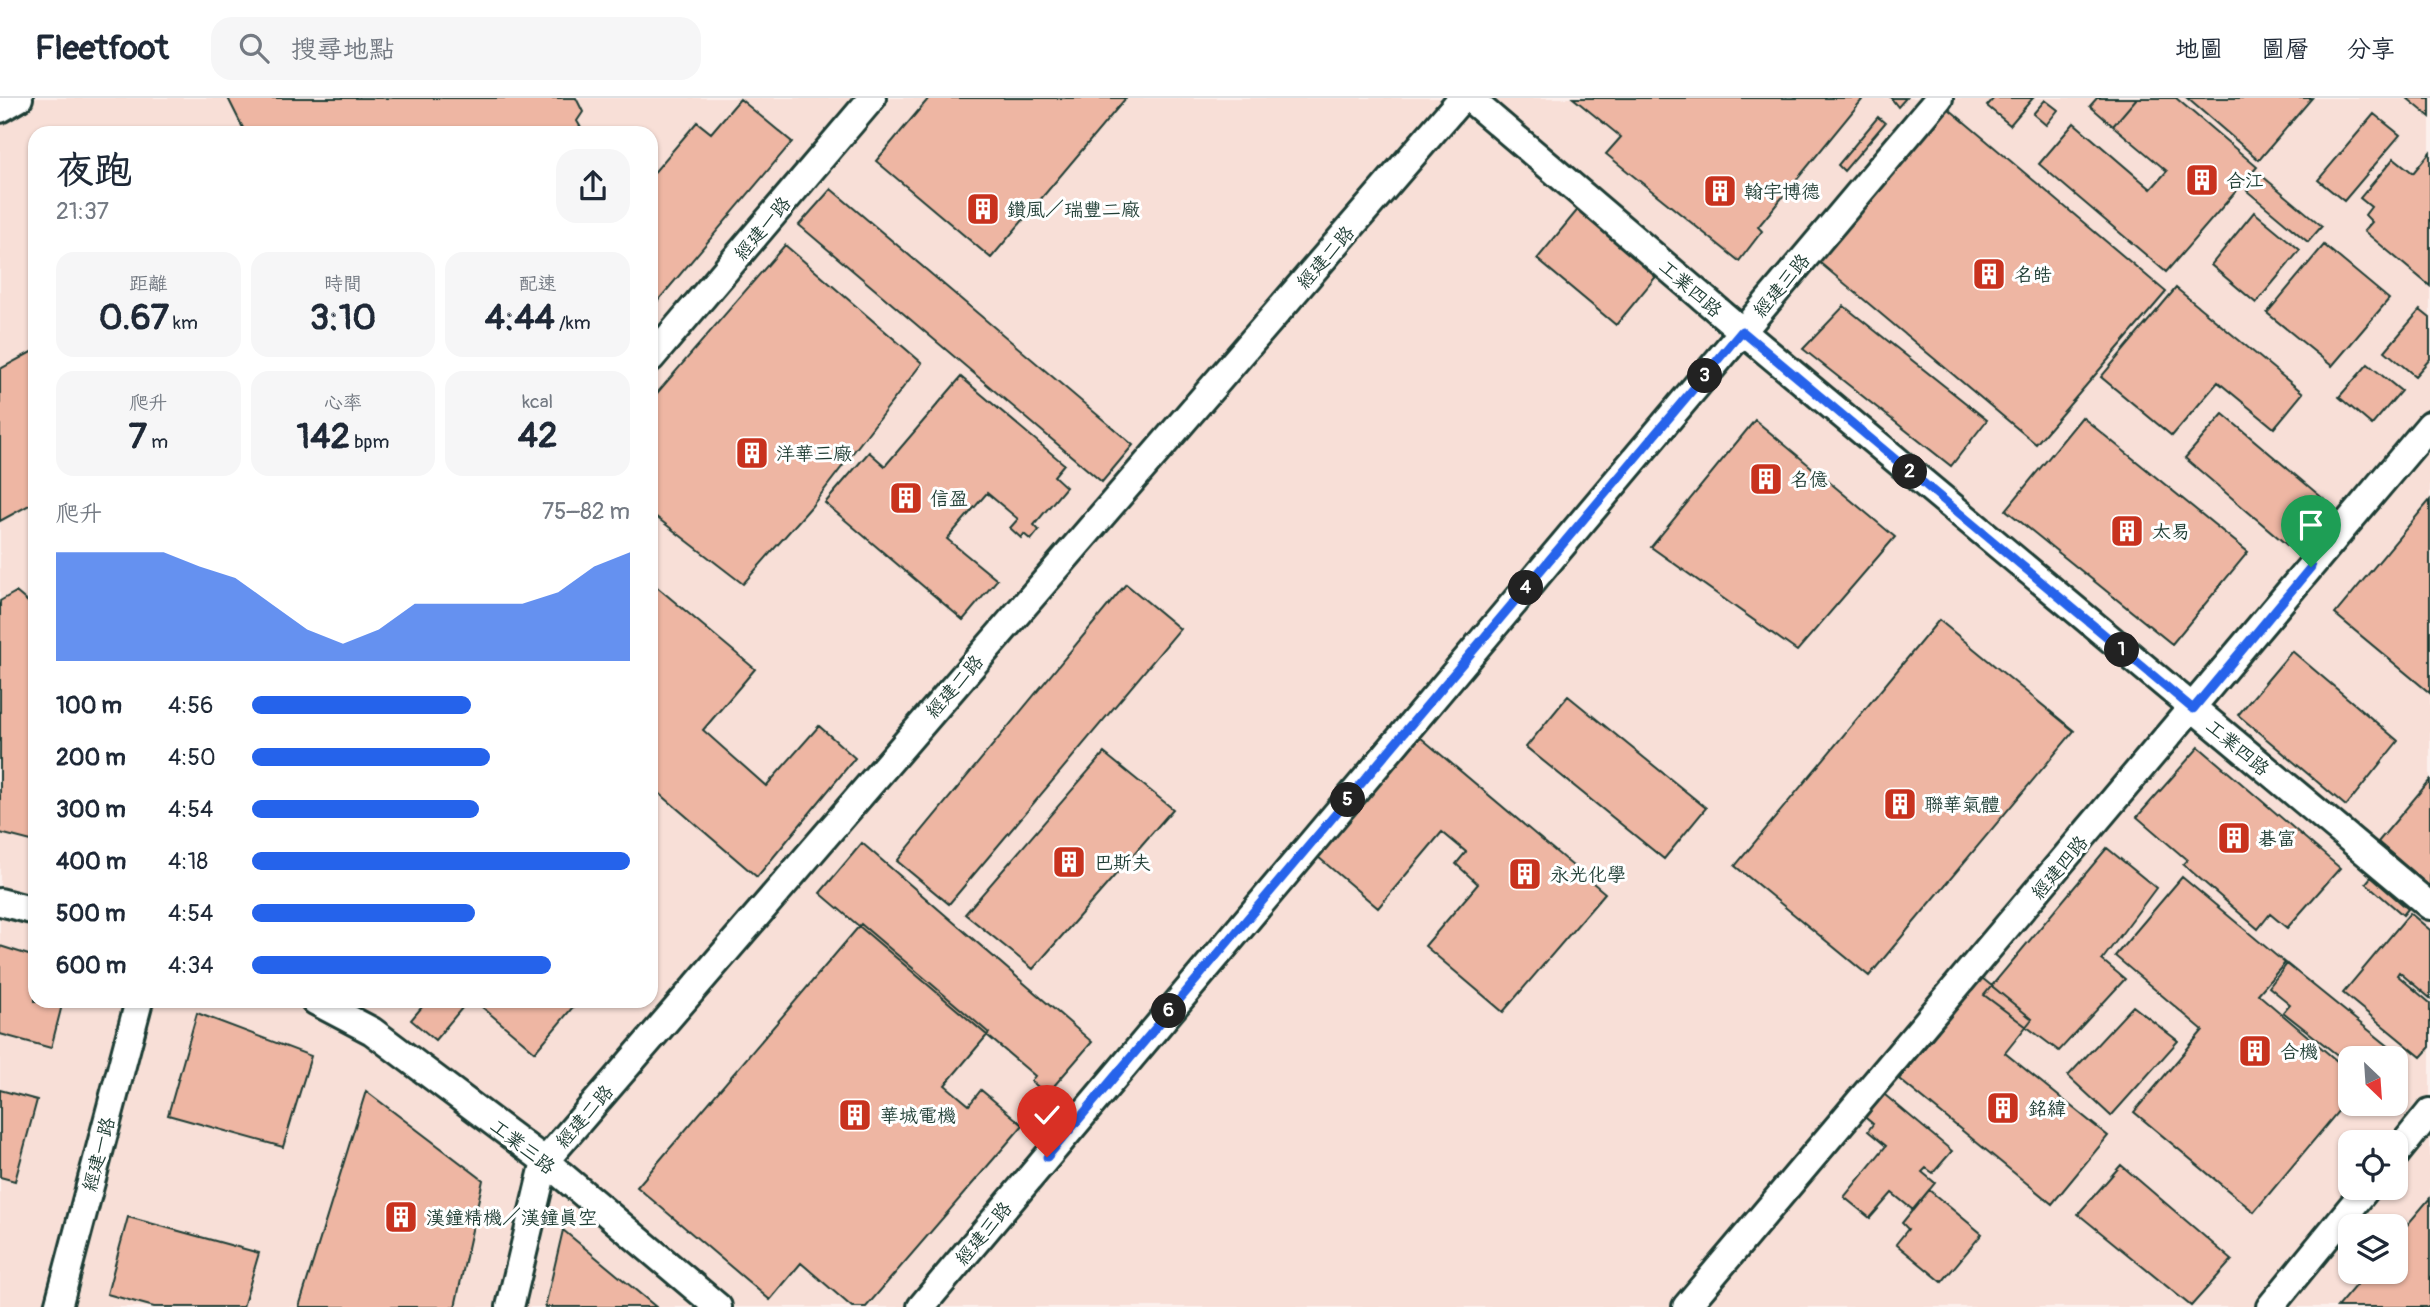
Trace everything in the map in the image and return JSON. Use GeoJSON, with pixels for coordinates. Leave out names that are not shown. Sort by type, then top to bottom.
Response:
{"type":"FeatureCollection","features":[{"type":"Feature","properties":{"kind":"street"},"geometry":{"type":"LineString","coordinates":[[0,108],[19,98]]}},
{"type":"Feature","properties":{"kind":"street","name":"經建一路"},"geometry":{"type":"LineString","coordinates":[[658,350],[872,98]]}},
{"type":"Feature","properties":{"kind":"street","name":"經建二路"},"geometry":{"type":"LineString","coordinates":[[509,1307],[545,1161],[1462,98]]}},
{"type":"Feature","properties":{"kind":"street","name":"工業四路"},"geometry":{"type":"LineString","coordinates":[[1469,98],[1742,331],[2430,906]]}},
{"type":"Feature","properties":{"kind":"street","name":"經建三路"},"geometry":{"type":"LineString","coordinates":[[921,1307],[1939,98]]}},
{"type":"Feature","properties":{"kind":"street","name":"經建四路"},"geometry":{"type":"LineString","coordinates":[[1686,1307],[2430,425]]}},
{"type":"Feature","properties":{"kind":"street"},"geometry":{"type":"LineString","coordinates":[[0,902],[28,909]]}},
{"type":"Feature","properties":{"kind":"street","name":"經建一路"},"geometry":{"type":"LineString","coordinates":[[58,1307],[137,1008]]}},
{"type":"Feature","properties":{"kind":"street","name":"工業三路"},"geometry":{"type":"LineString","coordinates":[[328,1008],[372,1031],[545,1161],[718,1307]]}},
{"type":"Feature","properties":{"kind":"street"},"geometry":{"type":"LineString","coordinates":[[2408,1139],[2430,1112]]}},
{"type":"Feature","properties":{"kind":"street"},"geometry":{"type":"LineString","coordinates":[[2270,1307],[2357,1200]]}},
{"type":"Feature","properties":{"kind":"shaded area"},"geometry":{"type":"Polygon","coordinates":[[[0,98],[2430,98],[2430,1307],[0,1307],[0,98]]]}},
{"type":"Feature","properties":{"kind":"building"},"geometry":{"type":"Polygon","coordinates":[[[228,98],[576,98],[583,112],[577,121],[580,126],[242,126],[228,98]]]}},
{"type":"Feature","properties":{"kind":"building","name":"鑽風／瑞豐二廠"},"geometry":{"type":"Polygon","coordinates":[[[929,98],[1126,98],[991,258],[876,161],[929,98]]]}},
{"type":"Feature","properties":{"kind":"building","name":"翰宇博德"},"geometry":{"type":"Polygon","coordinates":[[[1573,98],[1862,100],[1758,227],[1762,231],[1739,261],[1606,154],[1621,137],[1573,98]]]}},
{"type":"Feature","properties":{"kind":"building"},"geometry":{"type":"Polygon","coordinates":[[[1891,98],[1906,98],[1898,107],[1891,98]]]}},
{"type":"Feature","properties":{"kind":"building"},"geometry":{"type":"Polygon","coordinates":[[[1994,98],[2033,98],[2010,125],[1987,106],[1994,98]]]}},
{"type":"Feature","properties":{"kind":"building"},"geometry":{"type":"Polygon","coordinates":[[[2097,98],[2137,98],[2113,126],[2090,106],[2097,98]]]}},
{"type":"Feature","properties":{"kind":"building","name":"合江"},"geometry":{"type":"Polygon","coordinates":[[[2137,98],[2176,98],[2257,167],[2166,272],[2039,164],[2074,123],[2151,189],[2167,171],[2113,126],[2137,98]]]}},
{"type":"Feature","properties":{"kind":"building"},"geometry":{"type":"Polygon","coordinates":[[[2187,98],[2312,98],[2259,160],[2187,98]]]}},
{"type":"Feature","properties":{"kind":"building"},"geometry":{"type":"Polygon","coordinates":[[[2407,98],[2430,98],[2430,117],[2407,98]]]}},
{"type":"Feature","properties":{"kind":"building"},"geometry":{"type":"Polygon","coordinates":[[[740,99],[792,142],[658,301],[658,168],[697,122],[711,133],[740,99]]]}},
{"type":"Feature","properties":{"kind":"building"},"geometry":{"type":"Polygon","coordinates":[[[2045,100],[2058,110],[2046,125],[2033,114],[2045,100]]]}},
{"type":"Feature","properties":{"kind":"building","name":"名皓"},"geometry":{"type":"Polygon","coordinates":[[[1943,104],[2166,292],[2036,444],[1813,257],[1943,104]]]}},
{"type":"Feature","properties":{"kind":"building"},"geometry":{"type":"Polygon","coordinates":[[[2374,114],[2400,135],[2344,201],[2318,180],[2374,114]]]}},
{"type":"Feature","properties":{"kind":"building"},"geometry":{"type":"Polygon","coordinates":[[[1878,117],[1885,123],[1844,171],[1838,165],[1878,117]]]}},
{"type":"Feature","properties":{"kind":"building"},"geometry":{"type":"Polygon","coordinates":[[[2430,152],[2430,286],[2364,231],[2372,222],[2365,215],[2371,207],[2360,198],[2394,158],[2413,173],[2430,152]]]}},
{"type":"Feature","properties":{"kind":"building"},"geometry":{"type":"Polygon","coordinates":[[[2261,175],[2322,226],[2308,242],[2247,191],[2261,175]]]}},
{"type":"Feature","properties":{"kind":"building"},"geometry":{"type":"Polygon","coordinates":[[[831,189],[1133,445],[1102,482],[799,225],[831,189]]]}},
{"type":"Feature","properties":{"kind":"building"},"geometry":{"type":"Polygon","coordinates":[[[1580,207],[1659,273],[1616,325],[1537,259],[1580,207]]]}},
{"type":"Feature","properties":{"kind":"building"},"geometry":{"type":"Polygon","coordinates":[[[2254,212],[2300,250],[2256,303],[2211,265],[2254,212]]]}},
{"type":"Feature","properties":{"kind":"building","name":"洋華三廠"},"geometry":{"type":"Polygon","coordinates":[[[785,245],[922,363],[811,507],[743,584],[658,518],[658,392],[785,245]]]}},
{"type":"Feature","properties":{"kind":"building"},"geometry":{"type":"Polygon","coordinates":[[[2324,245],[2389,299],[2332,366],[2267,313],[2324,245]]]}},
{"type":"Feature","properties":{"kind":"building"},"geometry":{"type":"Polygon","coordinates":[[[2176,288],[2303,393],[2274,428],[2218,382],[2172,436],[2101,377],[2176,288]]]}},
{"type":"Feature","properties":{"kind":"building"},"geometry":{"type":"Polygon","coordinates":[[[1844,306],[1987,420],[1951,466],[1803,349],[1844,306]]]}},
{"type":"Feature","properties":{"kind":"building"},"geometry":{"type":"Polygon","coordinates":[[[2420,310],[2430,318],[2430,359],[2415,376],[2385,351],[2420,310]]]}},
{"type":"Feature","properties":{"kind":"building"},"geometry":{"type":"Polygon","coordinates":[[[28,354],[28,506],[0,521],[0,369],[28,354]]]}},
{"type":"Feature","properties":{"kind":"building"},"geometry":{"type":"Polygon","coordinates":[[[2368,364],[2401,391],[2372,425],[2339,397],[2368,364]]]}},
{"type":"Feature","properties":{"kind":"building","name":"信盈"},"geometry":{"type":"Polygon","coordinates":[[[961,377],[1064,464],[1054,476],[1066,487],[1034,525],[1039,530],[1031,540],[1024,534],[1021,538],[1010,528],[1018,519],[987,493],[947,539],[997,580],[963,620],[825,503],[869,452],[885,466],[961,377]]]}},
{"type":"Feature","properties":{"kind":"building"},"geometry":{"type":"Polygon","coordinates":[[[2223,414],[2326,501],[2287,545],[2185,458],[2223,414]]]}},
{"type":"Feature","properties":{"kind":"building","name":"太易"},"geometry":{"type":"Polygon","coordinates":[[[2082,417],[2248,552],[2172,644],[2006,510],[2082,417]]]}},
{"type":"Feature","properties":{"kind":"building","name":"名億"},"geometry":{"type":"Polygon","coordinates":[[[1755,420],[1895,537],[1797,651],[1651,547],[1755,420]]]}},
{"type":"Feature","properties":{"kind":"building"},"geometry":{"type":"Polygon","coordinates":[[[2430,500],[2430,693],[2335,614],[2430,500]]]}},
{"type":"Feature","properties":{"kind":"building"},"geometry":{"type":"Polygon","coordinates":[[[1126,584],[1180,629],[949,904],[897,861],[1126,584]]]}},
{"type":"Feature","properties":{"kind":"building"},"geometry":{"type":"Polygon","coordinates":[[[658,588],[755,669],[703,730],[766,786],[819,726],[855,758],[757,877],[658,792],[658,588]]]}},
{"type":"Feature","properties":{"kind":"building"},"geometry":{"type":"Polygon","coordinates":[[[16,592],[28,602],[28,840],[0,833],[0,601],[16,592]]]}},
{"type":"Feature","properties":{"kind":"building","name":"聯華氣體"},"geometry":{"type":"Polygon","coordinates":[[[1939,620],[2074,731],[1869,976],[1735,866],[1939,620]]]}},
{"type":"Feature","properties":{"kind":"building"},"geometry":{"type":"Polygon","coordinates":[[[2292,651],[2398,741],[2346,806],[2238,715],[2292,651]]]}},
{"type":"Feature","properties":{"kind":"building"},"geometry":{"type":"Polygon","coordinates":[[[1568,696],[1706,808],[1664,859],[1526,747],[1568,696]]]}},
{"type":"Feature","properties":{"kind":"building","name":"永光化學"},"geometry":{"type":"Polygon","coordinates":[[[1420,737],[1605,893],[1503,1012],[1425,946],[1478,884],[1456,864],[1466,852],[1442,832],[1378,908],[1318,857],[1420,737]]]}},
{"type":"Feature","properties":{"kind":"building","name":"碁富"},"geometry":{"type":"Polygon","coordinates":[[[2199,747],[2340,868],[2287,928],[2270,914],[2258,929],[2183,864],[2187,860],[2137,817],[2199,747]]]}},
{"type":"Feature","properties":{"kind":"building","name":"巴斯夫"},"geometry":{"type":"Polygon","coordinates":[[[1104,753],[1173,809],[1033,969],[965,914],[1104,753]]]}},
{"type":"Feature","properties":{"kind":"building"},"geometry":{"type":"Polygon","coordinates":[[[2430,780],[2430,887],[2378,842],[2430,780]]]}},
{"type":"Feature","properties":{"kind":"building"},"geometry":{"type":"Polygon","coordinates":[[[862,843],[1092,1042],[1047,1094],[1031,1081],[1035,1076],[820,893],[862,843]]]}},
{"type":"Feature","properties":{"kind":"building"},"geometry":{"type":"Polygon","coordinates":[[[2107,848],[2156,888],[2102,960],[2125,979],[2059,1051],[1984,995],[2107,848]]]}},
{"type":"Feature","properties":{"kind":"building","name":"合機"},"geometry":{"type":"Polygon","coordinates":[[[2182,877],[2285,963],[2258,994],[2338,1062],[2338,1111],[2254,1212],[2134,1112],[2203,1030],[2115,956],[2182,877]]]}},
{"type":"Feature","properties":{"kind":"building"},"geometry":{"type":"Polygon","coordinates":[[[2371,877],[2408,909],[2403,915],[2366,883],[2371,877]]]}},
{"type":"Feature","properties":{"kind":"building"},"geometry":{"type":"Polygon","coordinates":[[[2410,913],[2430,930],[2430,998],[2399,972],[2397,975],[2430,1003],[2430,1047],[2421,1057],[2343,993],[2410,913]]]}},
{"type":"Feature","properties":{"kind":"building","name":"華城電機"},"geometry":{"type":"Polygon","coordinates":[[[861,924],[989,1033],[945,1085],[969,1105],[981,1090],[1023,1125],[866,1307],[852,1307],[801,1263],[770,1300],[637,1187],[861,924]]]}},
{"type":"Feature","properties":{"kind":"building"},"geometry":{"type":"Polygon","coordinates":[[[0,946],[28,955],[28,1008],[61,1008],[51,1048],[0,1034],[0,946]]]}},
{"type":"Feature","properties":{"kind":"building"},"geometry":{"type":"Polygon","coordinates":[[[2287,964],[2388,1046],[2338,1046],[2338,1056],[2283,1012],[2290,1004],[2269,987],[2287,964]]]}},
{"type":"Feature","properties":{"kind":"building","name":"銘緯"},"geometry":{"type":"Polygon","coordinates":[[[1982,978],[2032,1019],[2005,1053],[2108,1136],[2052,1204],[1899,1079],[1982,978]]]}},
{"type":"Feature","properties":{"kind":"building"},"geometry":{"type":"Polygon","coordinates":[[[2133,1006],[2178,1041],[2111,1116],[2068,1076],[2133,1006]]]}},
{"type":"Feature","properties":{"kind":"building"},"geometry":{"type":"Polygon","coordinates":[[[421,1008],[462,1008],[435,1040],[411,1020],[421,1008]]]}},
{"type":"Feature","properties":{"kind":"building"},"geometry":{"type":"Polygon","coordinates":[[[483,1008],[572,1008],[535,1052],[483,1008]]]}},
{"type":"Feature","properties":{"kind":"building"},"geometry":{"type":"Polygon","coordinates":[[[197,1013],[311,1056],[283,1147],[168,1115],[197,1013]]]}},
{"type":"Feature","properties":{"kind":"building"},"geometry":{"type":"Polygon","coordinates":[[[0,1090],[37,1100],[15,1181],[0,1177],[0,1090]]]}},
{"type":"Feature","properties":{"kind":"building"},"geometry":{"type":"Polygon","coordinates":[[[1879,1090],[1952,1151],[1933,1173],[1926,1168],[1922,1172],[1935,1183],[1913,1210],[1892,1193],[1870,1218],[1844,1197],[1886,1146],[1868,1131],[1873,1124],[1860,1113],[1879,1090]]]}},
{"type":"Feature","properties":{"kind":"building","name":"漢鐘精機／漢鐘真空"},"geometry":{"type":"Polygon","coordinates":[[[366,1091],[483,1180],[455,1307],[299,1307],[366,1091]]]}},
{"type":"Feature","properties":{"kind":"building"},"geometry":{"type":"Polygon","coordinates":[[[2121,1165],[2232,1260],[2191,1306],[2078,1214],[2121,1165]]]}},
{"type":"Feature","properties":{"kind":"building"},"geometry":{"type":"Polygon","coordinates":[[[1929,1190],[1982,1234],[1942,1282],[1896,1244],[1908,1229],[1902,1223],[1929,1190]]]}},
{"type":"Feature","properties":{"kind":"building"},"geometry":{"type":"Polygon","coordinates":[[[2430,1198],[2430,1307],[2337,1307],[2357,1284],[2408,1284],[2408,1224],[2430,1198]]]}},
{"type":"Feature","properties":{"kind":"building"},"geometry":{"type":"Polygon","coordinates":[[[128,1217],[259,1253],[243,1307],[154,1307],[107,1294],[128,1217]]]}},
{"type":"Feature","properties":{"kind":"building"},"geometry":{"type":"Polygon","coordinates":[[[563,1230],[656,1307],[545,1307],[563,1230]]]}},
{"type":"Feature","properties":{"kind":"place","name":"合江"},"geometry":{"type":"Point","coordinates":[2202,180]}},
{"type":"Feature","properties":{"kind":"place","name":"翰宇博德"},"geometry":{"type":"Point","coordinates":[1720,191]}},
{"type":"Feature","properties":{"kind":"place","name":"鑽風／瑞豐二廠"},"geometry":{"type":"Point","coordinates":[983,209]}},
{"type":"Feature","properties":{"kind":"place","name":"名皓"},"geometry":{"type":"Point","coordinates":[1989,274]}},
{"type":"Feature","properties":{"kind":"place","name":"洋華三廠"},"geometry":{"type":"Point","coordinates":[752,453]}},
{"type":"Feature","properties":{"kind":"place","name":"名億"},"geometry":{"type":"Point","coordinates":[1766,479]}},
{"type":"Feature","properties":{"kind":"place","name":"信盈"},"geometry":{"type":"Point","coordinates":[906,498]}},
{"type":"Feature","properties":{"kind":"place","name":"太易"},"geometry":{"type":"Point","coordinates":[2127,531]}},
{"type":"Feature","properties":{"kind":"place","name":"聯華氣體"},"geometry":{"type":"Point","coordinates":[1900,804]}},
{"type":"Feature","properties":{"kind":"place","name":"碁富"},"geometry":{"type":"Point","coordinates":[2234,838]}},
{"type":"Feature","properties":{"kind":"place","name":"巴斯夫"},"geometry":{"type":"Point","coordinates":[1069,862]}},
{"type":"Feature","properties":{"kind":"place","name":"永光化學"},"geometry":{"type":"Point","coordinates":[1525,874]}},
{"type":"Feature","properties":{"kind":"place","name":"合機"},"geometry":{"type":"Point","coordinates":[2255,1051]}},
{"type":"Feature","properties":{"kind":"place","name":"銘緯"},"geometry":{"type":"Point","coordinates":[2003,1108]}},
{"type":"Feature","properties":{"kind":"place","name":"華城電機"},"geometry":{"type":"Point","coordinates":[855,1115]}},
{"type":"Feature","properties":{"kind":"place","name":"漢鐘精機／漢鐘真空"},"geometry":{"type":"Point","coordinates":[401,1217]}},
{"type":"Feature","properties":{"kind":"route"},"geometry":{"type":"LineString","coordinates":[[1047,1157],[1742,331],[2193,709],[2311,567]]}}]}
